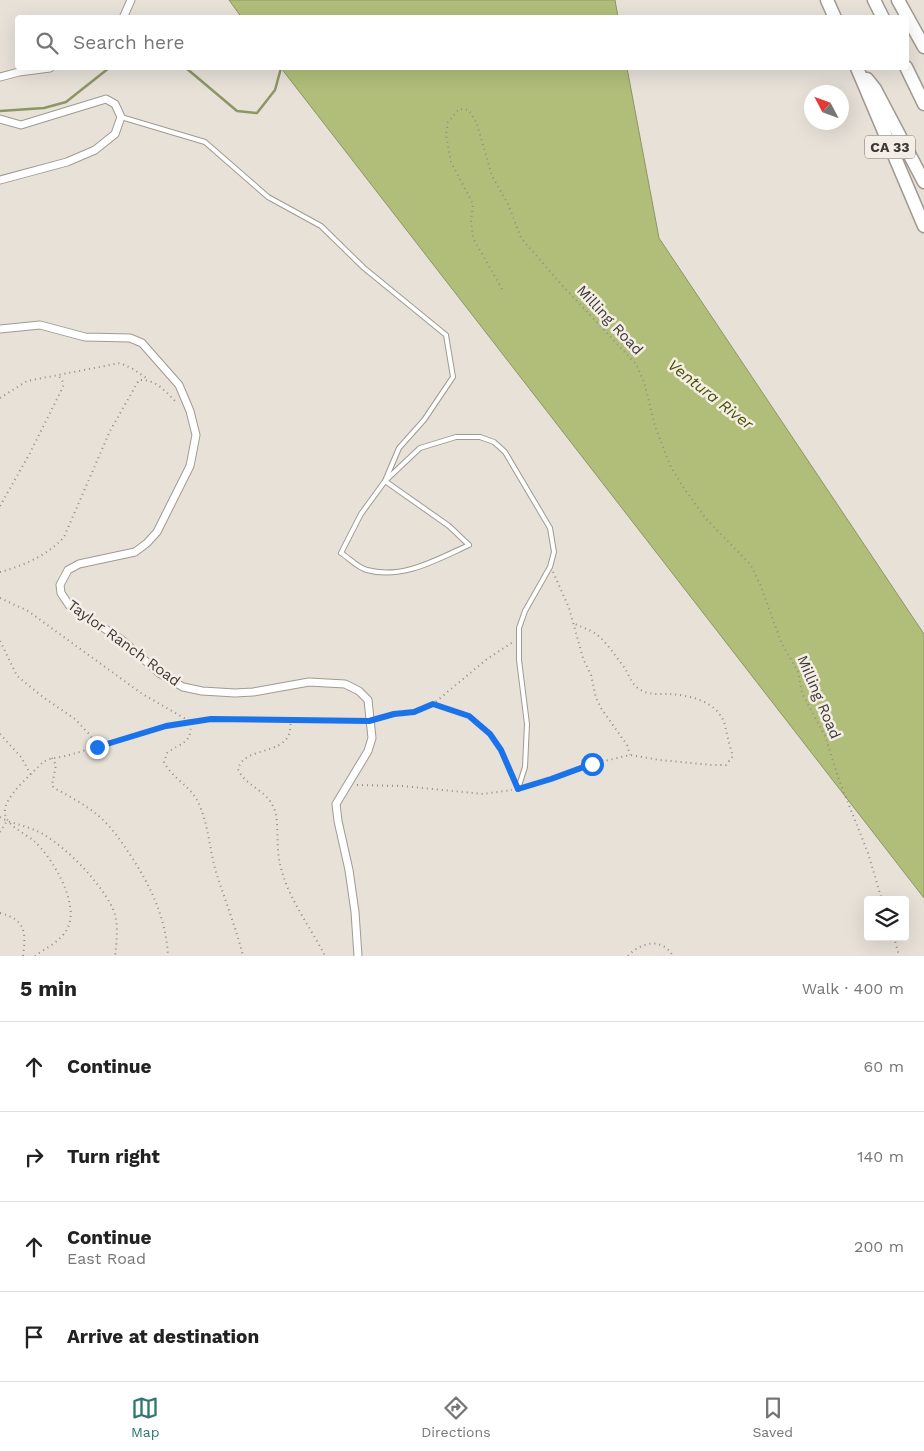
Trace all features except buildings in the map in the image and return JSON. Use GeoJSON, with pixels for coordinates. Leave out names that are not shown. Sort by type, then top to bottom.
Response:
{"type":"FeatureCollection","features":[{"type":"Feature","properties":{"kind":"highway"},"geometry":{"type":"LineString","coordinates":[[827,0],[834,15]]}},
{"type":"Feature","properties":{"kind":"highway"},"geometry":{"type":"LineString","coordinates":[[874,0],[881,15]]}},
{"type":"Feature","properties":{"kind":"highway"},"geometry":{"type":"LineString","coordinates":[[898,0],[906,15]]}},
{"type":"Feature","properties":{"kind":"highway"},"geometry":{"type":"LineString","coordinates":[[909,20],[924,47]]}},
{"type":"Feature","properties":{"kind":"highway","name":"CA 33"},"geometry":{"type":"LineString","coordinates":[[858,70],[924,226]]}},
{"type":"Feature","properties":{"kind":"highway"},"geometry":{"type":"LineString","coordinates":[[859,70],[875,89],[924,182]]}},
{"type":"Feature","properties":{"kind":"highway"},"geometry":{"type":"LineString","coordinates":[[907,70],[924,104]]}},
{"type":"Feature","properties":{"kind":"street"},"geometry":{"type":"LineString","coordinates":[[124,15],[131,0]]}},
{"type":"Feature","properties":{"kind":"street"},"geometry":{"type":"LineString","coordinates":[[0,77],[34,70]]}},
{"type":"Feature","properties":{"kind":"street"},"geometry":{"type":"LineString","coordinates":[[0,119],[21,125],[106,99],[116,104],[121,117],[115,134],[96,150],[67,162],[0,180]]}},
{"type":"Feature","properties":{"kind":"street","name":"Taylor Ranch Road"},"geometry":{"type":"LineString","coordinates":[[0,328],[40,326],[63,330],[85,338],[130,338],[142,343],[179,385],[190,411],[196,435],[190,466],[157,532],[135,552],[79,564],[68,570],[60,585],[60,593],[69,605],[122,640],[160,673],[183,687],[202,691],[234,693],[253,692],[309,682],[345,684],[359,691],[368,700],[372,738],[368,751],[338,797],[336,804],[350,870],[357,926],[358,956]]}},
{"type":"Feature","properties":{"kind":"lane"},"geometry":{"type":"LineString","coordinates":[[121,117],[205,142],[268,198],[322,226],[364,268],[446,335],[453,377],[424,420],[399,448],[385,481]]}},
{"type":"Feature","properties":{"kind":"lane"},"geometry":{"type":"LineString","coordinates":[[385,481],[449,526],[469,545],[396,574],[365,570],[342,553],[361,514],[385,481],[420,448],[434,442],[456,437],[480,437],[494,442],[505,452],[550,528],[554,552],[550,566],[525,611],[519,628],[518,660],[527,724],[525,767],[518,789]]}},
{"type":"Feature","properties":{"kind":"path","name":"Milling Road"},"geometry":{"type":"LineString","coordinates":[[502,289],[474,238],[471,221],[473,204],[451,162],[446,135],[448,122],[459,109],[469,110],[477,124],[492,176],[508,204],[521,238],[560,284],[636,364],[644,382],[655,426],[670,465],[707,520],[750,564],[760,584],[781,642],[798,672],[802,693],[825,736],[839,780],[868,852],[881,896]]}},
{"type":"Feature","properties":{"kind":"path"},"geometry":{"type":"LineString","coordinates":[[0,398],[27,381],[120,363],[161,387],[179,404]]}},
{"type":"Feature","properties":{"kind":"path"},"geometry":{"type":"LineString","coordinates":[[0,506],[30,453],[64,385],[63,380],[58,375]]}},
{"type":"Feature","properties":{"kind":"path"},"geometry":{"type":"LineString","coordinates":[[0,572],[17,568],[56,546],[64,537],[110,431],[140,380],[150,380]]}},
{"type":"Feature","properties":{"kind":"path"},"geometry":{"type":"LineString","coordinates":[[550,566],[560,586],[601,708],[627,745],[630,755]]}},
{"type":"Feature","properties":{"kind":"path"},"geometry":{"type":"LineString","coordinates":[[0,598],[28,611],[141,693],[191,722]]}},
{"type":"Feature","properties":{"kind":"path"},"geometry":{"type":"LineString","coordinates":[[347,784],[403,786],[482,794],[518,789],[592,764],[630,755],[660,760],[726,765],[733,756],[723,722],[718,712],[707,703],[677,694],[648,693],[640,690],[634,685],[626,670],[602,638],[591,630],[573,623]]}},
{"type":"Feature","properties":{"kind":"path"},"geometry":{"type":"LineString","coordinates":[[0,832],[7,821],[4,811],[9,800],[31,774],[44,762],[52,758],[66,756],[166,726],[211,719],[369,721],[394,714],[414,712],[433,704],[518,637]]}},
{"type":"Feature","properties":{"kind":"path"},"geometry":{"type":"LineString","coordinates":[[0,641],[17,676],[42,697],[75,718],[90,735],[97,747]]}},
{"type":"Feature","properties":{"kind":"path"},"geometry":{"type":"LineString","coordinates":[[433,704],[469,716],[490,734],[501,750],[518,789]]}},
{"type":"Feature","properties":{"kind":"path"},"geometry":{"type":"LineString","coordinates":[[290,719],[292,729],[289,737],[284,742],[242,761],[238,769],[240,776],[262,791],[271,800],[276,812],[277,843],[285,884],[325,956]]}},
{"type":"Feature","properties":{"kind":"path"},"geometry":{"type":"LineString","coordinates":[[191,722],[190,738],[167,753],[164,762],[167,769],[186,785],[195,796],[202,809],[216,872],[243,956]]}},
{"type":"Feature","properties":{"kind":"path"},"geometry":{"type":"LineString","coordinates":[[0,734],[21,757],[31,774]]}},
{"type":"Feature","properties":{"kind":"path"},"geometry":{"type":"LineString","coordinates":[[52,758],[56,765],[52,785],[54,788],[81,803],[103,820],[113,830],[145,878],[161,916],[168,956]]}},
{"type":"Feature","properties":{"kind":"path"},"geometry":{"type":"LineString","coordinates":[[0,817],[42,848],[66,889],[72,913],[68,929],[58,940],[35,956]]}},
{"type":"Feature","properties":{"kind":"path"},"geometry":{"type":"LineString","coordinates":[[7,821],[27,826],[57,843],[94,881],[112,908],[116,924],[116,956]]}},
{"type":"Feature","properties":{"kind":"path"},"geometry":{"type":"LineString","coordinates":[[0,913],[16,919],[22,925],[24,934],[23,956]]}},
{"type":"Feature","properties":{"kind":"path"},"geometry":{"type":"LineString","coordinates":[[895,941],[899,956]]}},
{"type":"Feature","properties":{"kind":"path"},"geometry":{"type":"LineString","coordinates":[[628,956],[632,952],[650,944],[661,944],[673,956]]}},
{"type":"Feature","properties":{"kind":"water"},"geometry":{"type":"Polygon","coordinates":[[[229,0],[615,0],[618,15],[240,15],[229,0]]]}},
{"type":"Feature","properties":{"kind":"water","name":"Ventura River"},"geometry":{"type":"Polygon","coordinates":[[[283,70],[627,70],[659,238],[924,634],[924,898],[283,70]]]}},
{"type":"Feature","properties":{"kind":"waterway"},"geometry":{"type":"LineString","coordinates":[[0,111],[44,108],[66,102],[106,70]]}},
{"type":"Feature","properties":{"kind":"waterway"},"geometry":{"type":"LineString","coordinates":[[188,70],[237,111],[257,113],[275,90],[280,70]]}},
{"type":"Feature","properties":{"kind":"route"},"geometry":{"type":"LineString","coordinates":[[97,747],[166,726],[211,719],[369,721],[394,714],[414,712],[433,704],[469,716],[490,734],[501,750],[518,789],[592,764]]}}]}
